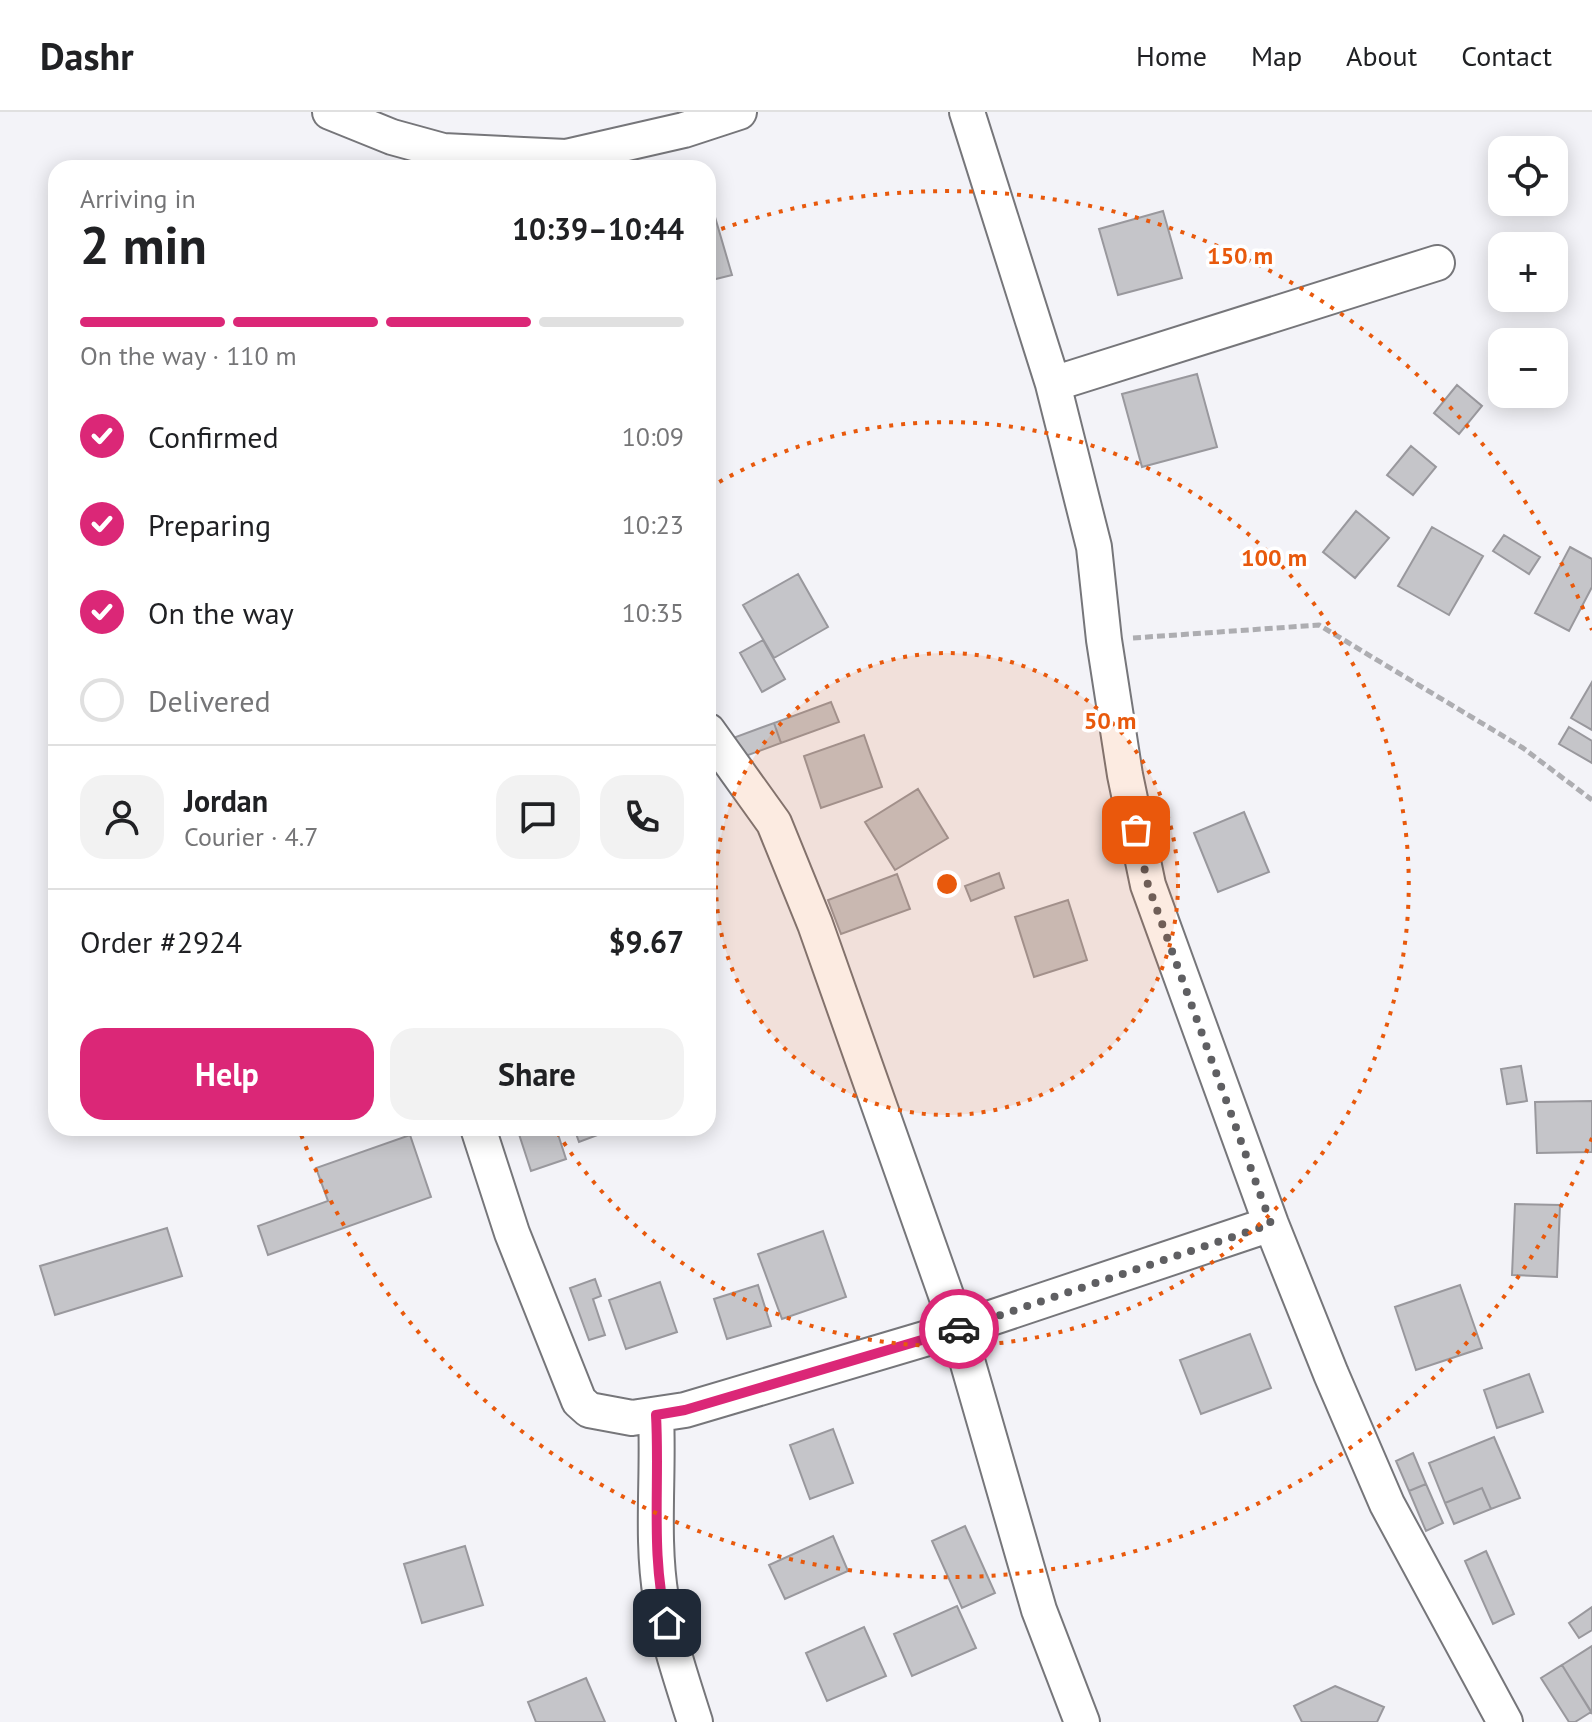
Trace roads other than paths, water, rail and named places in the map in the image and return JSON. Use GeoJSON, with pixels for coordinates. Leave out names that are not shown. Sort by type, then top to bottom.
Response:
{"type":"FeatureCollection","features":[{"type":"Feature","properties":{"kind":"street"},"geometry":{"type":"LineString","coordinates":[[330,112],[392,137],[443,151],[566,157],[684,130],[739,112]]}},
{"type":"Feature","properties":{"kind":"street"},"geometry":{"type":"LineString","coordinates":[[967,112],[1053,384],[1094,547],[1104,640],[1125,775],[1148,885],[1271,1224],[1331,1374],[1387,1504],[1505,1722]]}},
{"type":"Feature","properties":{"kind":"street"},"geometry":{"type":"LineString","coordinates":[[1053,384],[1437,263]]}},
{"type":"Feature","properties":{"kind":"street"},"geometry":{"type":"LineString","coordinates":[[716,742],[774,823],[815,924],[958,1329],[1039,1610],[1082,1722]]}},
{"type":"Feature","properties":{"kind":"street"},"geometry":{"type":"LineString","coordinates":[[481,1136],[512,1233],[579,1401],[589,1410],[632,1418],[685,1410],[958,1329],[1271,1224]]}},
{"type":"Feature","properties":{"kind":"street"},"geometry":{"type":"LineString","coordinates":[[656,1415],[659,1462],[657,1552],[661,1598],[695,1722]]}}]}
